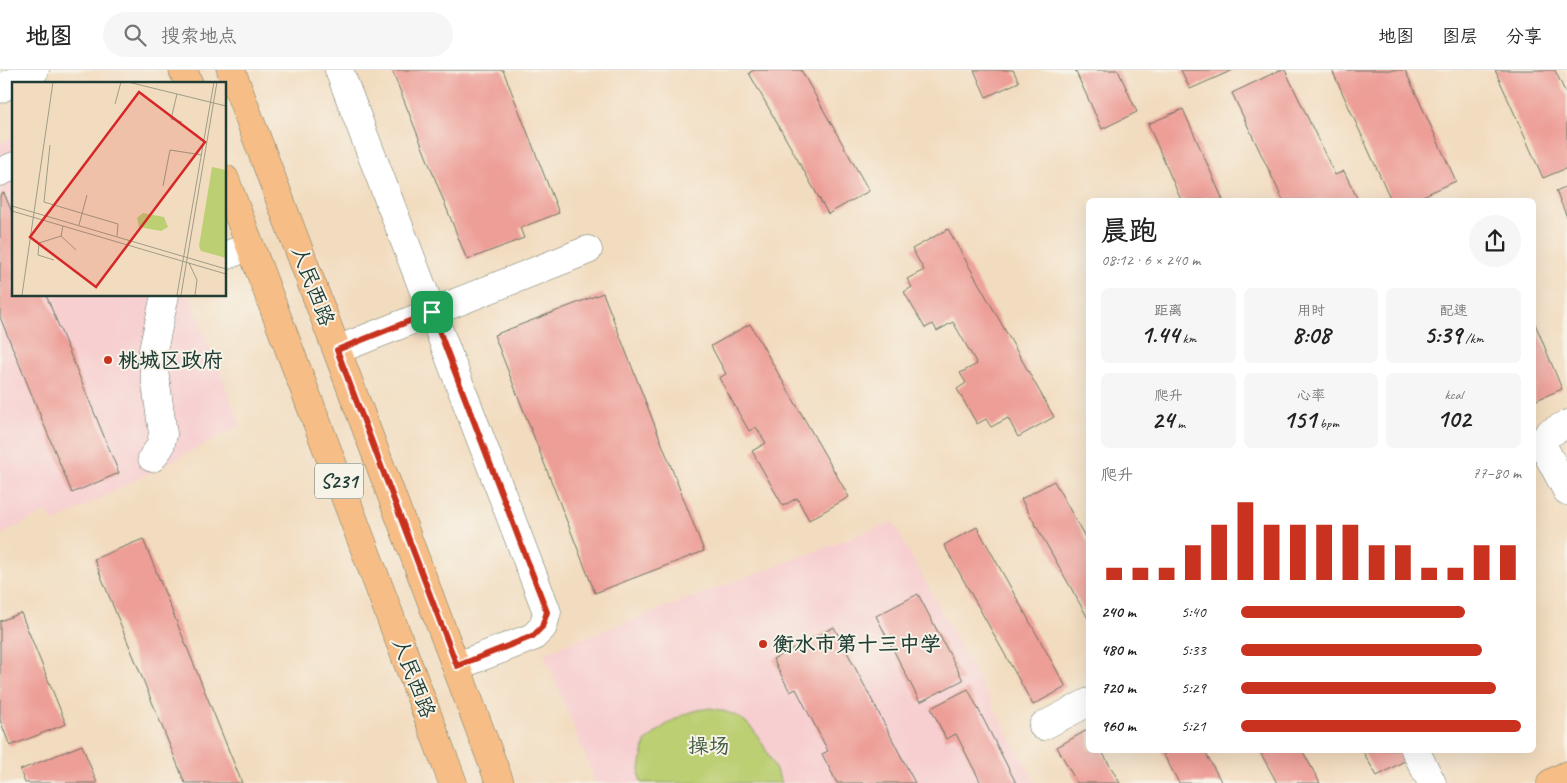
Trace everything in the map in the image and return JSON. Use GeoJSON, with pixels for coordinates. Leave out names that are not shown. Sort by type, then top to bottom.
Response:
{"type":"FeatureCollection","features":[{"type":"Feature","properties":{"kind":"main road"},"geometry":{"type":"LineString","coordinates":[[184,70],[188,82]]}},
{"type":"Feature","properties":{"kind":"main road","name":"人民西路"},"geometry":{"type":"LineString","coordinates":[[231,70],[500,783]]}},
{"type":"Feature","properties":{"kind":"main road","name":"人民西路"},"geometry":{"type":"LineString","coordinates":[[226,183],[453,783]]}},
{"type":"Feature","properties":{"kind":"main road"},"geometry":{"type":"LineString","coordinates":[[1551,783],[1567,775]]}},
{"type":"Feature","properties":{"kind":"street"},"geometry":{"type":"LineString","coordinates":[[0,88],[35,70]]}},
{"type":"Feature","properties":{"kind":"street"},"geometry":{"type":"LineString","coordinates":[[339,70],[547,612],[542,627],[533,636],[457,666]]}},
{"type":"Feature","properties":{"kind":"street"},"geometry":{"type":"LineString","coordinates":[[0,172],[12,167]]}},
{"type":"Feature","properties":{"kind":"street"},"geometry":{"type":"LineString","coordinates":[[226,256],[250,246]]}},
{"type":"Feature","properties":{"kind":"street"},"geometry":{"type":"LineString","coordinates":[[337,350],[588,250]]}},
{"type":"Feature","properties":{"kind":"street"},"geometry":{"type":"LineString","coordinates":[[152,458],[160,447],[163,434],[152,355],[165,296]]}},
{"type":"Feature","properties":{"kind":"street"},"geometry":{"type":"LineString","coordinates":[[1567,424],[1548,434],[1542,444],[1567,490]]}},
{"type":"Feature","properties":{"kind":"street"},"geometry":{"type":"LineString","coordinates":[[1043,726],[1086,704]]}},
{"type":"Feature","properties":{"kind":"street"},"geometry":{"type":"LineString","coordinates":[[1417,753],[1432,783]]}},
{"type":"Feature","properties":{"kind":"shaded area","name":"桃城区政府"},"geometry":{"type":"Polygon","coordinates":[[[12,137],[12,296],[189,296],[241,425],[53,523],[47,511],[0,535],[0,143],[12,137]]]}},
{"type":"Feature","properties":{"kind":"shaded area","name":"衡水市第十三中学"},"geometry":{"type":"Polygon","coordinates":[[[893,522],[1035,783],[596,783],[544,653],[893,522]]]}},
{"type":"Feature","properties":{"kind":"green space","name":"操场"},"geometry":{"type":"Polygon","coordinates":[[[710,708],[736,716],[749,725],[763,745],[782,783],[641,783],[639,775],[645,742],[674,719],[690,712],[710,708]]]}},
{"type":"Feature","properties":{"kind":"building"},"geometry":{"type":"Polygon","coordinates":[[[392,70],[503,70],[559,213],[520,228],[524,238],[467,260],[392,70]]]}},
{"type":"Feature","properties":{"kind":"building"},"geometry":{"type":"Polygon","coordinates":[[[754,70],[801,70],[869,191],[828,214],[749,73],[754,70]]]}},
{"type":"Feature","properties":{"kind":"building"},"geometry":{"type":"Polygon","coordinates":[[[974,70],[1013,70],[1019,82],[986,97],[974,70]]]}},
{"type":"Feature","properties":{"kind":"building"},"geometry":{"type":"Polygon","coordinates":[[[1075,70],[1118,70],[1137,112],[1102,129],[1075,70]]]}},
{"type":"Feature","properties":{"kind":"building"},"geometry":{"type":"Polygon","coordinates":[[[1181,70],[1233,70],[1190,89],[1181,70]]]}},
{"type":"Feature","properties":{"kind":"building"},"geometry":{"type":"Polygon","coordinates":[[[1280,70],[1285,70],[1335,175],[1344,171],[1357,198],[1282,198],[1232,93],[1280,70]]]}},
{"type":"Feature","properties":{"kind":"building"},"geometry":{"type":"Polygon","coordinates":[[[1332,70],[1405,70],[1456,181],[1418,198],[1390,198],[1332,70]]]}},
{"type":"Feature","properties":{"kind":"building"},"geometry":{"type":"Polygon","coordinates":[[[1495,70],[1555,70],[1567,96],[1567,168],[1543,178],[1495,70]]]}},
{"type":"Feature","properties":{"kind":"building"},"geometry":{"type":"Polygon","coordinates":[[[1183,109],[1222,198],[1180,198],[1148,124],[1183,109]]]}},
{"type":"Feature","properties":{"kind":"building"},"geometry":{"type":"Polygon","coordinates":[[[1567,186],[1567,217],[1556,191],[1567,186]]]}},
{"type":"Feature","properties":{"kind":"building"},"geometry":{"type":"Polygon","coordinates":[[[4,193],[12,212],[12,296],[46,296],[119,473],[72,493],[0,317],[0,195],[4,193]]]}},
{"type":"Feature","properties":{"kind":"building"},"geometry":{"type":"Polygon","coordinates":[[[948,229],[1054,417],[1018,437],[1008,418],[991,427],[986,419],[977,424],[957,389],[966,383],[960,373],[977,364],[953,322],[937,331],[933,324],[925,328],[904,292],[912,287],[907,279],[924,270],[912,249],[948,229]]]}},
{"type":"Feature","properties":{"kind":"building"},"geometry":{"type":"Polygon","coordinates":[[[603,293],[704,551],[595,593],[494,335],[603,293]]]}},
{"type":"Feature","properties":{"kind":"building"},"geometry":{"type":"Polygon","coordinates":[[[750,324],[849,497],[809,520],[797,498],[783,506],[752,451],[766,443],[756,427],[749,431],[719,378],[726,374],[711,346],[750,324]]]}},
{"type":"Feature","properties":{"kind":"building"},"geometry":{"type":"Polygon","coordinates":[[[1536,326],[1562,389],[1536,400],[1536,326]]]}},
{"type":"Feature","properties":{"kind":"building"},"geometry":{"type":"Polygon","coordinates":[[[1054,481],[1086,539],[1086,615],[1021,499],[1054,481]]]}},
{"type":"Feature","properties":{"kind":"building"},"geometry":{"type":"Polygon","coordinates":[[[977,527],[1066,687],[1033,705],[944,545],[977,527]]]}},
{"type":"Feature","properties":{"kind":"building"},"geometry":{"type":"Polygon","coordinates":[[[143,539],[242,783],[185,783],[94,559],[143,539]]]}},
{"type":"Feature","properties":{"kind":"building"},"geometry":{"type":"Polygon","coordinates":[[[918,594],[963,680],[920,702],[876,616],[918,594]]]}},
{"type":"Feature","properties":{"kind":"building"},"geometry":{"type":"Polygon","coordinates":[[[21,613],[66,724],[10,746],[0,720],[0,621],[21,613]]]}},
{"type":"Feature","properties":{"kind":"building"},"geometry":{"type":"Polygon","coordinates":[[[834,627],[915,783],[837,783],[822,754],[828,751],[796,689],[790,692],[773,659],[834,627]]]}},
{"type":"Feature","properties":{"kind":"building"},"geometry":{"type":"Polygon","coordinates":[[[968,689],[1016,783],[981,783],[956,734],[946,739],[931,708],[968,689]]]}},
{"type":"Feature","properties":{"kind":"building"},"geometry":{"type":"Polygon","coordinates":[[[1086,731],[1086,753],[1103,753],[1120,783],[1077,783],[1057,747],[1086,731]]]}},
{"type":"Feature","properties":{"kind":"building"},"geometry":{"type":"Polygon","coordinates":[[[82,745],[97,783],[25,783],[20,770],[82,745]]]}},
{"type":"Feature","properties":{"kind":"building"},"geometry":{"type":"Polygon","coordinates":[[[1163,753],[1206,753],[1222,783],[1179,783],[1163,753]]]}},
{"type":"Feature","properties":{"kind":"building"},"geometry":{"type":"Polygon","coordinates":[[[1261,753],[1304,753],[1320,783],[1277,783],[1261,753]]]}},
{"type":"Feature","properties":{"kind":"building"},"geometry":{"type":"Polygon","coordinates":[[[1364,753],[1407,753],[1410,758],[1377,776],[1364,753]]]}},
{"type":"Feature","properties":{"kind":"place","name":"桃城区政府"},"geometry":{"type":"Point","coordinates":[108,360]}},
{"type":"Feature","properties":{"kind":"place","name":"衡水市第十三中学"},"geometry":{"type":"Point","coordinates":[763,644]}},
{"type":"Feature","properties":{"kind":"route"},"geometry":{"type":"LineString","coordinates":[[432,312],[547,612],[542,627],[533,636],[457,666],[337,350],[432,312]]}}]}
